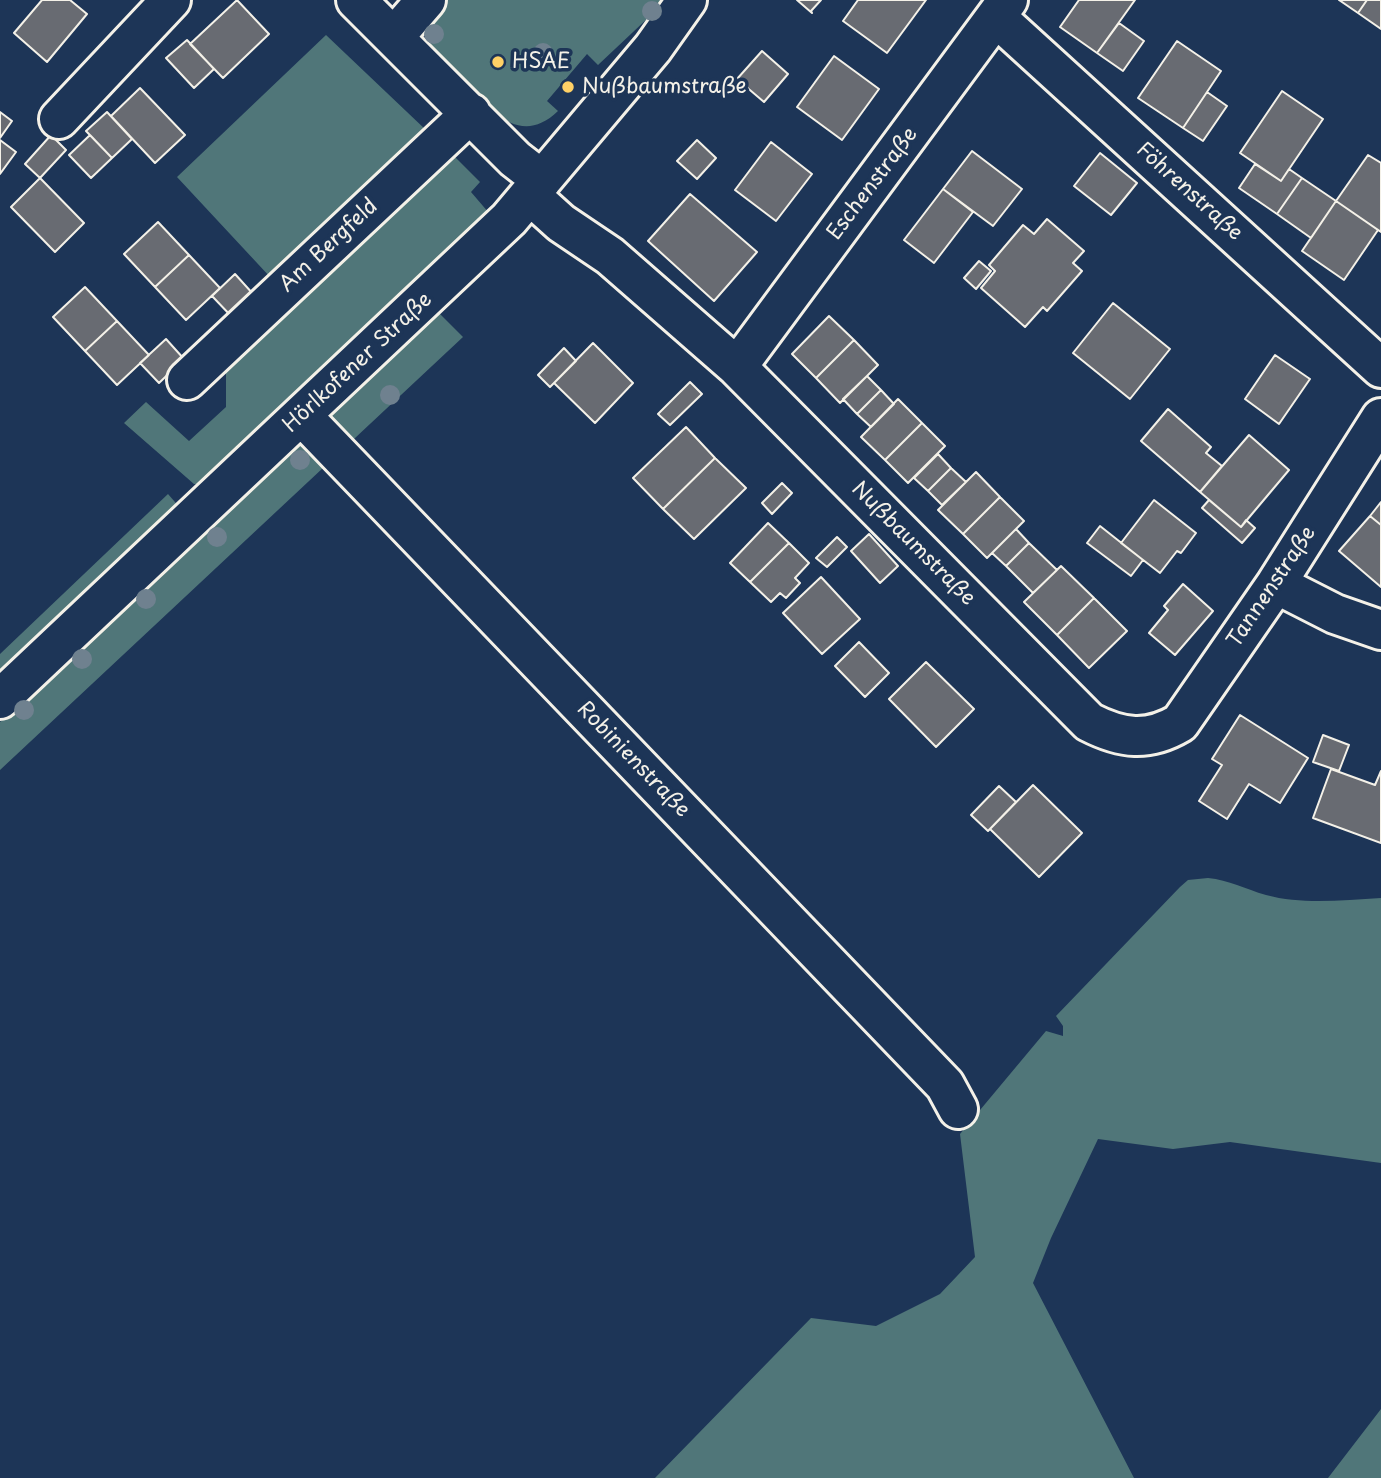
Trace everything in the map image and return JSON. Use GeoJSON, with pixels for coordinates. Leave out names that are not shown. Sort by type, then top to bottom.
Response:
{"type":"FeatureCollection","features":[{"type":"Feature","properties":{"kind":"street"},"geometry":{"type":"LineString","coordinates":[[59,119],[171,0]]}},
{"type":"Feature","properties":{"kind":"street"},"geometry":{"type":"LineString","coordinates":[[356,0],[471,113],[515,159],[536,188]]}},
{"type":"Feature","properties":{"kind":"street"},"geometry":{"type":"LineString","coordinates":[[394,37],[426,0]]}},
{"type":"Feature","properties":{"kind":"street","name":"Hörlkofener Straße"},"geometry":{"type":"LineString","coordinates":[[0,699],[466,261],[536,188],[653,48],[687,0]]}},
{"type":"Feature","properties":{"kind":"street","name":"Eschenstraße"},"geometry":{"type":"LineString","coordinates":[[737,367],[1002,9]]}},
{"type":"Feature","properties":{"kind":"street","name":"Föhrenstraße"},"geometry":{"type":"LineString","coordinates":[[1002,9],[1381,368]]}},
{"type":"Feature","properties":{"kind":"street","name":"Am Bergfeld"},"geometry":{"type":"LineString","coordinates":[[187,380],[471,113]]}},
{"type":"Feature","properties":{"kind":"street","name":"Nußbaumstraße"},"geometry":{"type":"LineString","coordinates":[[536,188],[561,223],[610,256],[737,367],[1089,722],[1118,734],[1146,737]]}},
{"type":"Feature","properties":{"kind":"street","name":"Robinienstraße"},"geometry":{"type":"LineString","coordinates":[[302,416],[945,1085],[958,1109]]}},
{"type":"Feature","properties":{"kind":"street","name":"Tannenstraße"},"geometry":{"type":"LineString","coordinates":[[1146,737],[1164,732],[1180,723],[1276,584],[1381,418]]}},
{"type":"Feature","properties":{"kind":"street"},"geometry":{"type":"LineString","coordinates":[[1276,584],[1335,614],[1381,630]]}},
{"type":"Feature","properties":{"kind":"green space"},"geometry":{"type":"Polygon","coordinates":[[[445,0],[667,0],[598,65],[587,54],[547,101],[558,111],[533,126],[521,126],[499,116],[488,107],[430,48],[434,12],[445,0]]]}},
{"type":"Feature","properties":{"kind":"green space"},"geometry":{"type":"Polygon","coordinates":[[[326,35],[427,131],[271,278],[177,177],[326,35]]]}},
{"type":"Feature","properties":{"kind":"green space"},"geometry":{"type":"Polygon","coordinates":[[[449,151],[480,182],[471,192],[489,213],[210,484],[194,484],[124,423],[146,402],[189,441],[226,407],[226,358],[449,151]]]}},
{"type":"Feature","properties":{"kind":"green space"},"geometry":{"type":"Polygon","coordinates":[[[439,313],[463,337],[0,770],[0,722],[439,313]]]}},
{"type":"Feature","properties":{"kind":"green space"},"geometry":{"type":"Polygon","coordinates":[[[168,494],[181,509],[0,681],[0,654],[168,494]]]}},
{"type":"Feature","properties":{"kind":"green space"},"geometry":{"type":"Polygon","coordinates":[[[1208,878],[1294,900],[1381,898],[1381,1163],[1230,1142],[1173,1149],[1098,1139],[1051,1238],[1033,1283],[1134,1478],[655,1478],[811,1318],[876,1326],[940,1294],[975,1257],[960,1134],[1046,1031],[1063,1036],[1063,1026],[1056,1016],[1180,887],[1188,880],[1208,878]]]}},
{"type":"Feature","properties":{"kind":"green space"},"geometry":{"type":"Polygon","coordinates":[[[1381,1409],[1381,1478],[1328,1478],[1381,1409]]]}},
{"type":"Feature","properties":{"kind":"building"},"geometry":{"type":"Polygon","coordinates":[[[42,0],[70,0],[87,14],[47,62],[14,33],[42,0]]]}},
{"type":"Feature","properties":{"kind":"building"},"geometry":{"type":"Polygon","coordinates":[[[237,0],[269,34],[223,78],[190,44],[237,0]]]}},
{"type":"Feature","properties":{"kind":"building"},"geometry":{"type":"Polygon","coordinates":[[[797,0],[821,0],[812,13],[797,0]]]}},
{"type":"Feature","properties":{"kind":"building"},"geometry":{"type":"Polygon","coordinates":[[[858,0],[926,0],[887,53],[843,21],[858,0]]]}},
{"type":"Feature","properties":{"kind":"building"},"geometry":{"type":"Polygon","coordinates":[[[1079,0],[1135,0],[1097,53],[1060,27],[1079,0]]]}},
{"type":"Feature","properties":{"kind":"building"},"geometry":{"type":"Polygon","coordinates":[[[1339,0],[1367,0],[1358,13],[1339,0]]]}},
{"type":"Feature","properties":{"kind":"building"},"geometry":{"type":"Polygon","coordinates":[[[1367,0],[1381,0],[1381,29],[1358,13],[1367,0]]]}},
{"type":"Feature","properties":{"kind":"building"},"geometry":{"type":"Polygon","coordinates":[[[1119,23],[1144,41],[1123,71],[1097,53],[1119,23]]]}},
{"type":"Feature","properties":{"kind":"building"},"geometry":{"type":"Polygon","coordinates":[[[187,40],[214,69],[194,88],[166,58],[187,40]]]}},
{"type":"Feature","properties":{"kind":"building"},"geometry":{"type":"Polygon","coordinates":[[[1177,41],[1221,71],[1183,128],[1138,98],[1177,41]]]}},
{"type":"Feature","properties":{"kind":"building"},"geometry":{"type":"Polygon","coordinates":[[[762,51],[788,74],[764,102],[737,79],[762,51]]]}},
{"type":"Feature","properties":{"kind":"building"},"geometry":{"type":"Polygon","coordinates":[[[834,56],[879,89],[842,140],[797,107],[834,56]]]}},
{"type":"Feature","properties":{"kind":"building"},"geometry":{"type":"Polygon","coordinates":[[[140,88],[185,135],[155,163],[111,116],[140,88]]]}},
{"type":"Feature","properties":{"kind":"building"},"geometry":{"type":"Polygon","coordinates":[[[1282,91],[1323,119],[1281,181],[1240,153],[1282,91]]]}},
{"type":"Feature","properties":{"kind":"building"},"geometry":{"type":"Polygon","coordinates":[[[1207,92],[1227,106],[1203,141],[1183,128],[1207,92]]]}},
{"type":"Feature","properties":{"kind":"building"},"geometry":{"type":"Polygon","coordinates":[[[0,112],[12,121],[0,138],[0,112]]]}},
{"type":"Feature","properties":{"kind":"building"},"geometry":{"type":"Polygon","coordinates":[[[107,112],[132,139],[112,158],[86,131],[107,112]]]}},
{"type":"Feature","properties":{"kind":"building"},"geometry":{"type":"Polygon","coordinates":[[[51,135],[66,150],[40,178],[25,164],[51,135]]]}},
{"type":"Feature","properties":{"kind":"building"},"geometry":{"type":"Polygon","coordinates":[[[90,135],[112,158],[91,178],[69,155],[90,135]]]}},
{"type":"Feature","properties":{"kind":"building"},"geometry":{"type":"Polygon","coordinates":[[[0,140],[16,152],[0,174],[0,140]]]}},
{"type":"Feature","properties":{"kind":"building"},"geometry":{"type":"Polygon","coordinates":[[[697,140],[716,158],[697,179],[677,161],[697,140]]]}},
{"type":"Feature","properties":{"kind":"building"},"geometry":{"type":"Polygon","coordinates":[[[771,142],[812,174],[776,221],[735,190],[771,142]]]}},
{"type":"Feature","properties":{"kind":"building"},"geometry":{"type":"Polygon","coordinates":[[[972,151],[1022,189],[993,226],[943,189],[972,151]]]}},
{"type":"Feature","properties":{"kind":"building"},"geometry":{"type":"Polygon","coordinates":[[[1100,153],[1137,183],[1111,215],[1074,186],[1100,153]]]}},
{"type":"Feature","properties":{"kind":"building"},"geometry":{"type":"Polygon","coordinates":[[[1368,155],[1381,163],[1381,232],[1336,201],[1368,155]]]}},
{"type":"Feature","properties":{"kind":"building"},"geometry":{"type":"Polygon","coordinates":[[[1255,164],[1281,181],[1289,169],[1302,178],[1277,214],[1239,188],[1255,164]]]}},
{"type":"Feature","properties":{"kind":"building"},"geometry":{"type":"Polygon","coordinates":[[[40,178],[84,223],[55,252],[11,207],[40,178]]]}},
{"type":"Feature","properties":{"kind":"building"},"geometry":{"type":"Polygon","coordinates":[[[1302,178],[1336,201],[1311,238],[1277,214],[1302,178]]]}},
{"type":"Feature","properties":{"kind":"building"},"geometry":{"type":"Polygon","coordinates":[[[943,189],[973,212],[934,263],[904,240],[943,189]]]}},
{"type":"Feature","properties":{"kind":"building"},"geometry":{"type":"Polygon","coordinates":[[[690,194],[757,252],[714,301],[648,241],[690,194]]]}},
{"type":"Feature","properties":{"kind":"building"},"geometry":{"type":"Polygon","coordinates":[[[1336,201],[1378,230],[1344,280],[1302,251],[1336,201]]]}},
{"type":"Feature","properties":{"kind":"building"},"geometry":{"type":"Polygon","coordinates":[[[1047,219],[1084,251],[1073,263],[1082,271],[1047,311],[1043,307],[1025,327],[981,288],[995,271],[989,265],[1023,225],[1034,234],[1047,219]]]}},
{"type":"Feature","properties":{"kind":"building"},"geometry":{"type":"Polygon","coordinates":[[[158,222],[189,255],[155,287],[124,254],[158,222]]]}},
{"type":"Feature","properties":{"kind":"building"},"geometry":{"type":"Polygon","coordinates":[[[189,255],[220,288],[186,320],[155,287],[189,255]]]}},
{"type":"Feature","properties":{"kind":"building"},"geometry":{"type":"Polygon","coordinates":[[[979,261],[991,271],[976,289],[964,278],[979,261]]]}},
{"type":"Feature","properties":{"kind":"building"},"geometry":{"type":"Polygon","coordinates":[[[235,274],[254,295],[232,317],[212,296],[235,274]]]}},
{"type":"Feature","properties":{"kind":"building"},"geometry":{"type":"Polygon","coordinates":[[[85,287],[117,321],[85,351],[53,317],[85,287]]]}},
{"type":"Feature","properties":{"kind":"building"},"geometry":{"type":"Polygon","coordinates":[[[1113,303],[1170,349],[1130,399],[1073,353],[1113,303]]]}},
{"type":"Feature","properties":{"kind":"building"},"geometry":{"type":"Polygon","coordinates":[[[829,316],[854,340],[816,378],[792,354],[829,316]]]}},
{"type":"Feature","properties":{"kind":"building"},"geometry":{"type":"Polygon","coordinates":[[[117,321],[149,355],[117,385],[85,351],[117,321]]]}},
{"type":"Feature","properties":{"kind":"building"},"geometry":{"type":"Polygon","coordinates":[[[166,339],[184,359],[159,383],[140,363],[166,339]]]}},
{"type":"Feature","properties":{"kind":"building"},"geometry":{"type":"Polygon","coordinates":[[[854,340],[878,365],[840,403],[816,378],[854,340]]]}},
{"type":"Feature","properties":{"kind":"building"},"geometry":{"type":"Polygon","coordinates":[[[593,343],[633,383],[595,423],[554,383],[593,343]]]}},
{"type":"Feature","properties":{"kind":"building"},"geometry":{"type":"Polygon","coordinates":[[[564,348],[576,361],[550,387],[538,375],[564,348]]]}},
{"type":"Feature","properties":{"kind":"building"},"geometry":{"type":"Polygon","coordinates":[[[1275,355],[1310,379],[1279,424],[1245,399],[1275,355]]]}},
{"type":"Feature","properties":{"kind":"building"},"geometry":{"type":"Polygon","coordinates":[[[867,376],[881,390],[857,414],[843,399],[867,376]]]}},
{"type":"Feature","properties":{"kind":"building"},"geometry":{"type":"Polygon","coordinates":[[[690,382],[702,394],[670,425],[658,414],[690,382]]]}},
{"type":"Feature","properties":{"kind":"building"},"geometry":{"type":"Polygon","coordinates":[[[881,390],[894,404],[871,427],[857,414],[881,390]]]}},
{"type":"Feature","properties":{"kind":"building"},"geometry":{"type":"Polygon","coordinates":[[[898,399],[922,423],[885,460],[861,437],[898,399]]]}},
{"type":"Feature","properties":{"kind":"building"},"geometry":{"type":"Polygon","coordinates":[[[1168,409],[1211,447],[1206,453],[1222,466],[1200,492],[1141,441],[1168,409]]]}},
{"type":"Feature","properties":{"kind":"building"},"geometry":{"type":"Polygon","coordinates":[[[922,423],[945,446],[908,483],[885,460],[922,423]]]}},
{"type":"Feature","properties":{"kind":"building"},"geometry":{"type":"Polygon","coordinates":[[[686,427],[715,458],[663,509],[633,478],[686,427]]]}},
{"type":"Feature","properties":{"kind":"building"},"geometry":{"type":"Polygon","coordinates":[[[1249,435],[1289,470],[1241,527],[1200,492],[1249,435]]]}},
{"type":"Feature","properties":{"kind":"building"},"geometry":{"type":"Polygon","coordinates":[[[938,454],[951,468],[928,491],[914,478],[938,454]]]}},
{"type":"Feature","properties":{"kind":"building"},"geometry":{"type":"Polygon","coordinates":[[[715,458],[746,488],[694,539],[663,509],[715,458]]]}},
{"type":"Feature","properties":{"kind":"building"},"geometry":{"type":"Polygon","coordinates":[[[951,468],[966,482],[942,505],[928,491],[951,468]]]}},
{"type":"Feature","properties":{"kind":"building"},"geometry":{"type":"Polygon","coordinates":[[[976,472],[1000,497],[963,534],[938,510],[976,472]]]}},
{"type":"Feature","properties":{"kind":"building"},"geometry":{"type":"Polygon","coordinates":[[[782,483],[792,493],[772,514],[762,503],[782,483]]]}},
{"type":"Feature","properties":{"kind":"building"},"geometry":{"type":"Polygon","coordinates":[[[1000,497],[1024,521],[987,558],[963,534],[1000,497]]]}},
{"type":"Feature","properties":{"kind":"building"},"geometry":{"type":"Polygon","coordinates":[[[1154,500],[1196,533],[1181,553],[1177,551],[1160,573],[1121,543],[1154,500]]]}},
{"type":"Feature","properties":{"kind":"building"},"geometry":{"type":"Polygon","coordinates":[[[1209,500],[1241,527],[1246,520],[1255,528],[1242,543],[1202,508],[1209,500]]]}},
{"type":"Feature","properties":{"kind":"building"},"geometry":{"type":"Polygon","coordinates":[[[1381,502],[1381,525],[1370,516],[1381,502]]]}},
{"type":"Feature","properties":{"kind":"building"},"geometry":{"type":"Polygon","coordinates":[[[1370,516],[1381,525],[1381,587],[1339,551],[1370,516]]]}},
{"type":"Feature","properties":{"kind":"building"},"geometry":{"type":"Polygon","coordinates":[[[768,523],[789,543],[750,582],[730,563],[768,523]]]}},
{"type":"Feature","properties":{"kind":"building"},"geometry":{"type":"Polygon","coordinates":[[[1100,526],[1143,560],[1131,576],[1087,543],[1100,526]]]}},
{"type":"Feature","properties":{"kind":"building"},"geometry":{"type":"Polygon","coordinates":[[[1016,529],[1029,543],[1006,566],[992,553],[1016,529]]]}},
{"type":"Feature","properties":{"kind":"building"},"geometry":{"type":"Polygon","coordinates":[[[869,534],[898,566],[880,583],[851,551],[869,534]]]}},
{"type":"Feature","properties":{"kind":"building"},"geometry":{"type":"Polygon","coordinates":[[[837,537],[847,547],[827,567],[816,558],[837,537]]]}},
{"type":"Feature","properties":{"kind":"building"},"geometry":{"type":"Polygon","coordinates":[[[789,543],[809,563],[795,578],[800,583],[786,598],[780,593],[771,602],[750,582],[789,543]]]}},
{"type":"Feature","properties":{"kind":"building"},"geometry":{"type":"Polygon","coordinates":[[[1029,543],[1057,570],[1033,593],[1006,566],[1029,543]]]}},
{"type":"Feature","properties":{"kind":"building"},"geometry":{"type":"Polygon","coordinates":[[[1061,566],[1094,598],[1057,635],[1024,602],[1061,566]]]}},
{"type":"Feature","properties":{"kind":"building"},"geometry":{"type":"Polygon","coordinates":[[[821,577],[860,619],[822,654],[783,613],[821,577]]]}},
{"type":"Feature","properties":{"kind":"building"},"geometry":{"type":"Polygon","coordinates":[[[1183,584],[1213,611],[1175,655],[1149,633],[1168,610],[1164,606],[1183,584]]]}},
{"type":"Feature","properties":{"kind":"building"},"geometry":{"type":"Polygon","coordinates":[[[1094,598],[1127,631],[1089,668],[1057,635],[1094,598]]]}},
{"type":"Feature","properties":{"kind":"building"},"geometry":{"type":"Polygon","coordinates":[[[859,642],[889,673],[865,697],[835,666],[859,642]]]}},
{"type":"Feature","properties":{"kind":"building"},"geometry":{"type":"Polygon","coordinates":[[[926,662],[974,709],[936,747],[889,699],[926,662]]]}},
{"type":"Feature","properties":{"kind":"building"},"geometry":{"type":"Polygon","coordinates":[[[1240,715],[1308,758],[1280,803],[1249,784],[1227,819],[1199,801],[1222,765],[1212,759],[1240,715]]]}},
{"type":"Feature","properties":{"kind":"building"},"geometry":{"type":"Polygon","coordinates":[[[1323,735],[1349,745],[1339,771],[1313,762],[1323,735]]]}},
{"type":"Feature","properties":{"kind":"building"},"geometry":{"type":"Polygon","coordinates":[[[1331,769],[1375,785],[1381,771],[1381,843],[1313,818],[1331,769]]]}},
{"type":"Feature","properties":{"kind":"building"},"geometry":{"type":"Polygon","coordinates":[[[1033,785],[1082,833],[1039,877],[990,829],[1033,785]]]}},
{"type":"Feature","properties":{"kind":"building"},"geometry":{"type":"Polygon","coordinates":[[[999,786],[1016,802],[988,831],[971,815],[999,786]]]}},
{"type":"Feature","properties":{"kind":"place","name":"HSAE"},"geometry":{"type":"Point","coordinates":[498,62]}},
{"type":"Feature","properties":{"kind":"place","name":"Nußbaumstraße"},"geometry":{"type":"Point","coordinates":[568,87]}}]}
